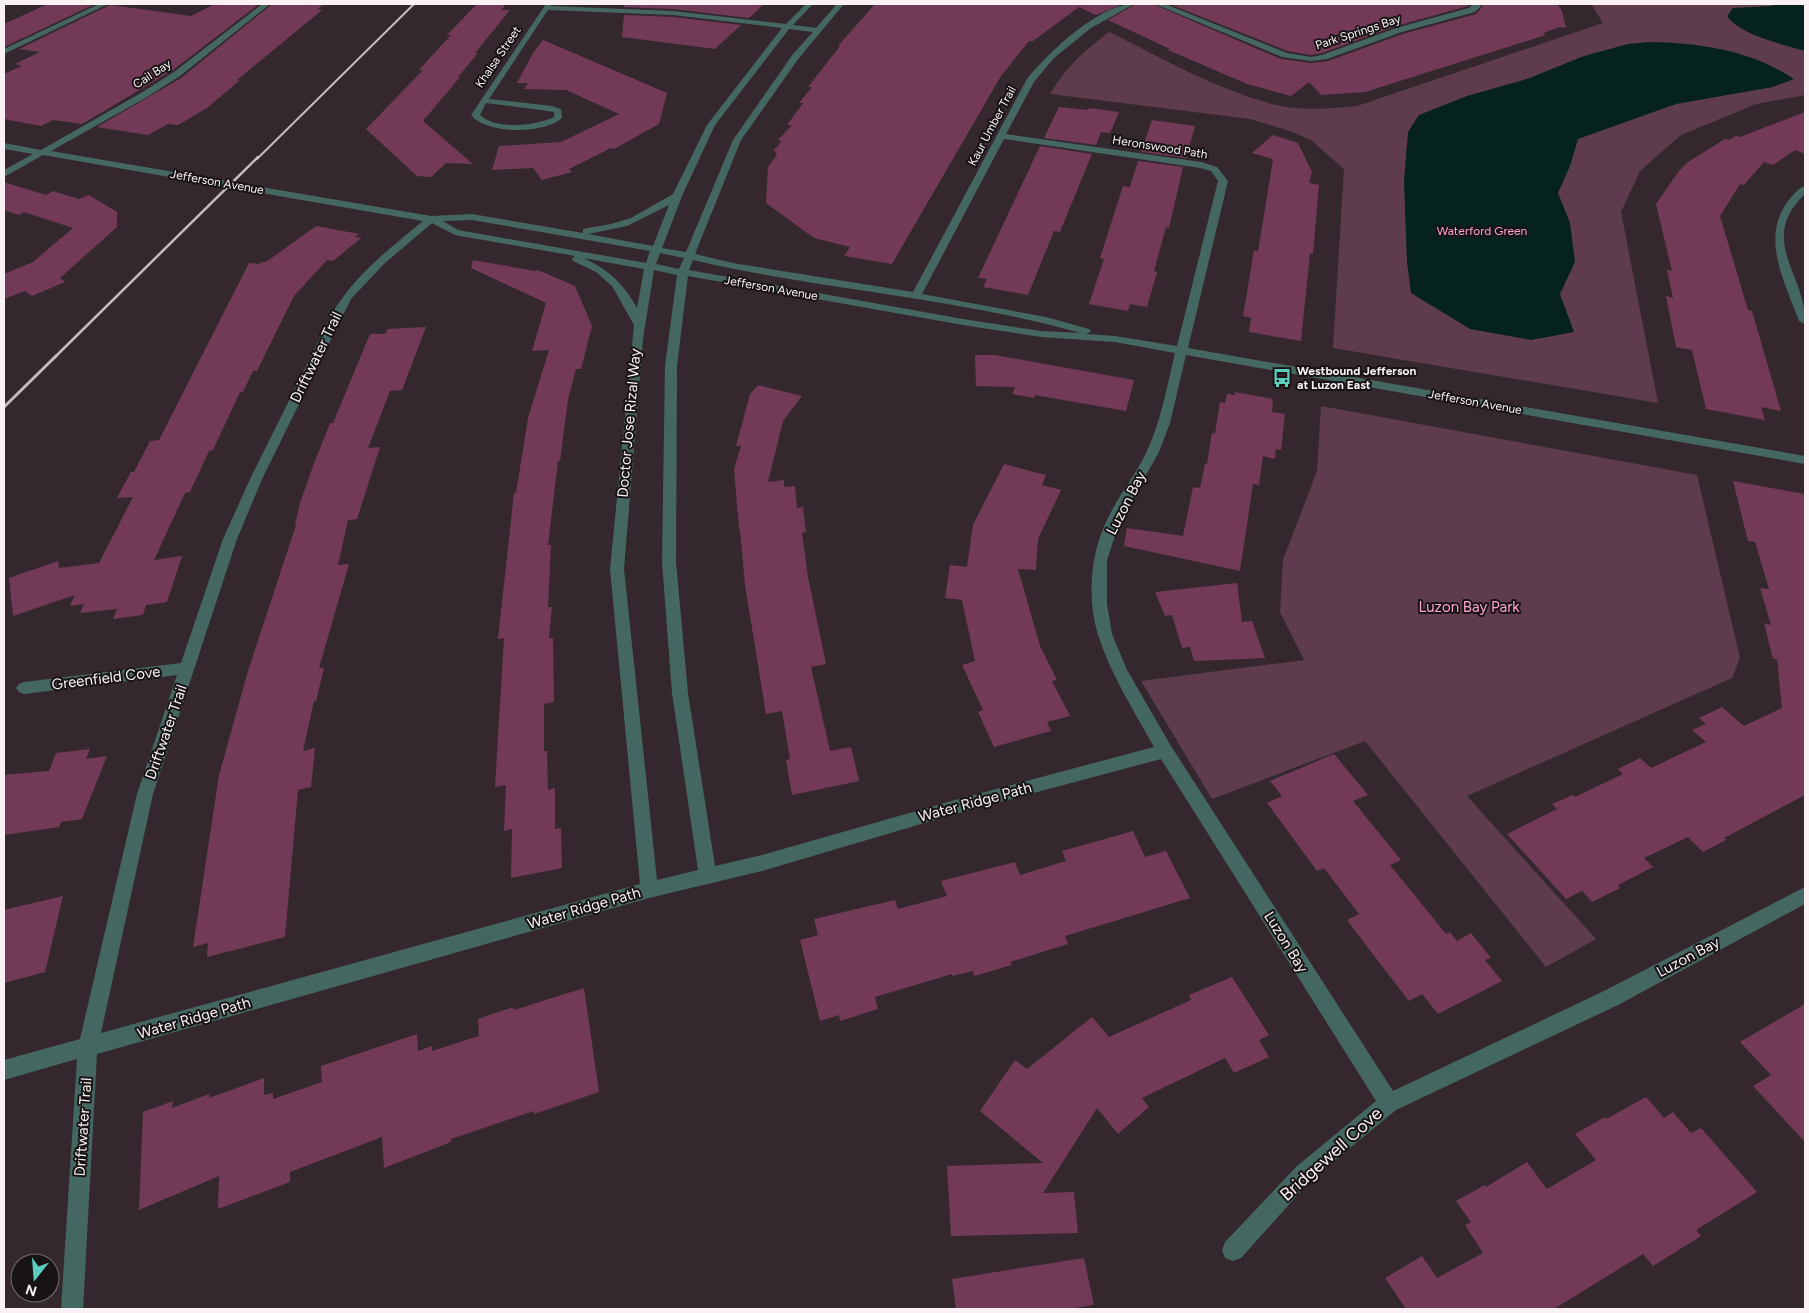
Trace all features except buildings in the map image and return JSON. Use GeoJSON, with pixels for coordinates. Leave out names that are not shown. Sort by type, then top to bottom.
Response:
{"type":"FeatureCollection","features":[{"type":"Feature","properties":{"kind":"street"},"geometry":{"type":"LineString","coordinates":[[4,52],[104,4]]}},
{"type":"Feature","properties":{"kind":"street","name":"Cail Bay"},"geometry":{"type":"LineString","coordinates":[[4,174],[144,95],[177,74],[266,4]]}},
{"type":"Feature","properties":{"kind":"street","name":"Doctor Jose Rizal Way"},"geometry":{"type":"LineString","coordinates":[[648,890],[617,569],[639,324],[650,266],[677,196],[711,125],[787,27],[810,4]]}},
{"type":"Feature","properties":{"kind":"street"},"geometry":{"type":"LineString","coordinates":[[708,876],[680,693],[669,562],[672,366],[683,272],[737,140],[816,30],[841,4]]}},
{"type":"Feature","properties":{"kind":"street","name":"Kaur Umber Trail"},"geometry":{"type":"LineString","coordinates":[[916,296],[1023,93],[1046,60],[1091,24],[1130,4]]}},
{"type":"Feature","properties":{"kind":"street","name":"Park Springs Bay"},"geometry":{"type":"LineString","coordinates":[[1159,4],[1285,55],[1311,59],[1324,57],[1399,30],[1472,10],[1477,6],[1476,4]]}},
{"type":"Feature","properties":{"kind":"street"},"geometry":{"type":"LineString","coordinates":[[548,6],[673,13],[816,30]]}},
{"type":"Feature","properties":{"kind":"street","name":"Khalsa Street"},"geometry":{"type":"LineString","coordinates":[[484,100],[496,104],[548,107],[558,110],[558,118],[545,124],[537,125],[487,124],[475,115],[484,100],[548,6]]}},
{"type":"Feature","properties":{"kind":"street","name":"Heronswood Path"},"geometry":{"type":"LineString","coordinates":[[1002,136],[1183,162],[1214,169],[1220,175],[1223,181],[1223,188],[1182,351]]}},
{"type":"Feature","properties":{"kind":"street","name":"Jefferson Avenue"},"geometry":{"type":"LineString","coordinates":[[4,146],[431,219],[472,218],[564,233],[691,256],[733,266],[916,296],[1046,320],[1116,339],[1805,460]]}},
{"type":"Feature","properties":{"kind":"street"},"geometry":{"type":"LineString","coordinates":[[1805,189],[1790,204],[1782,221],[1779,238],[1788,278],[1805,320]]}},
{"type":"Feature","properties":{"kind":"street"},"geometry":{"type":"LineString","coordinates":[[564,233],[609,229],[640,219],[677,196]]}},
{"type":"Feature","properties":{"kind":"street","name":"Jefferson Avenue"},"geometry":{"type":"LineString","coordinates":[[431,219],[455,232],[683,272],[1041,334],[1116,339]]}},
{"type":"Feature","properties":{"kind":"street","name":"Driftwater Trail"},"geometry":{"type":"LineString","coordinates":[[72,1309],[88,1048],[145,794],[161,741],[188,668],[230,539],[257,477],[342,305],[369,272],[431,219]]}},
{"type":"Feature","properties":{"kind":"street"},"geometry":{"type":"LineString","coordinates":[[550,248],[589,263],[614,279],[626,295],[639,324]]}},
{"type":"Feature","properties":{"kind":"street","name":"Luzon Bay"},"geometry":{"type":"LineString","coordinates":[[1182,351],[1164,423],[1153,452],[1113,521],[1100,560],[1100,604],[1105,634],[1120,671],[1165,751],[1388,1103],[1612,998],[1805,895]]}},
{"type":"Feature","properties":{"kind":"street","name":"Greenfield Cove"},"geometry":{"type":"LineString","coordinates":[[24,688],[188,668]]}},
{"type":"Feature","properties":{"kind":"street","name":"Water Ridge Path"},"geometry":{"type":"LineString","coordinates":[[4,1070],[648,890],[708,876],[1165,751]]}},
{"type":"Feature","properties":{"kind":"street","name":"Bridgewell Cove"},"geometry":{"type":"LineString","coordinates":[[1233,1250],[1304,1173],[1388,1103]]}},
{"type":"Feature","properties":{"kind":"green space","name":"Waterford Green"},"geometry":{"type":"Polygon","coordinates":[[[1591,4],[1805,4],[1805,95],[1756,104],[1681,135],[1640,171],[1621,212],[1658,403],[1333,348],[1344,169],[1311,140],[1287,130],[1250,119],[1050,94],[1076,60],[1109,32],[1214,84],[1258,100],[1289,108],[1319,109],[1357,106],[1603,23],[1591,4]]]}},
{"type":"Feature","properties":{"kind":"green space","name":"Luzon Bay Park"},"geometry":{"type":"Polygon","coordinates":[[[1321,406],[1697,475],[1740,658],[1732,678],[1467,796],[1596,939],[1546,967],[1365,741],[1212,799],[1141,681],[1304,660],[1280,612],[1283,560],[1317,471],[1321,406]]]}},
{"type":"Feature","properties":{"kind":"shaded area"},"geometry":{"type":"Polygon","coordinates":[[[1805,4],[1805,51],[1751,34],[1733,23],[1727,16],[1733,8],[1805,4]]]}},
{"type":"Feature","properties":{"kind":"shaded area"},"geometry":{"type":"Polygon","coordinates":[[[1649,42],[1706,46],[1724,50],[1760,61],[1794,79],[1773,87],[1676,104],[1578,139],[1570,166],[1558,193],[1570,223],[1575,262],[1560,294],[1574,332],[1531,340],[1470,329],[1411,293],[1407,262],[1404,181],[1408,132],[1419,115],[1467,96],[1527,79],[1584,56],[1628,44],[1649,42]]]}},
{"type":"Feature","properties":{"kind":"railway"},"geometry":{"type":"LineString","coordinates":[[257,159],[414,4]]}},
{"type":"Feature","properties":{"kind":"railway"},"geometry":{"type":"LineString","coordinates":[[55,357],[258,157]]}},
{"type":"Feature","properties":{"kind":"railway"},"geometry":{"type":"LineString","coordinates":[[4,407],[56,356]]}},
{"type":"Feature","properties":{"kind":"place","name":"Westbound Jefferson at Luzon East"},"geometry":{"type":"Point","coordinates":[1282,378]}}]}
